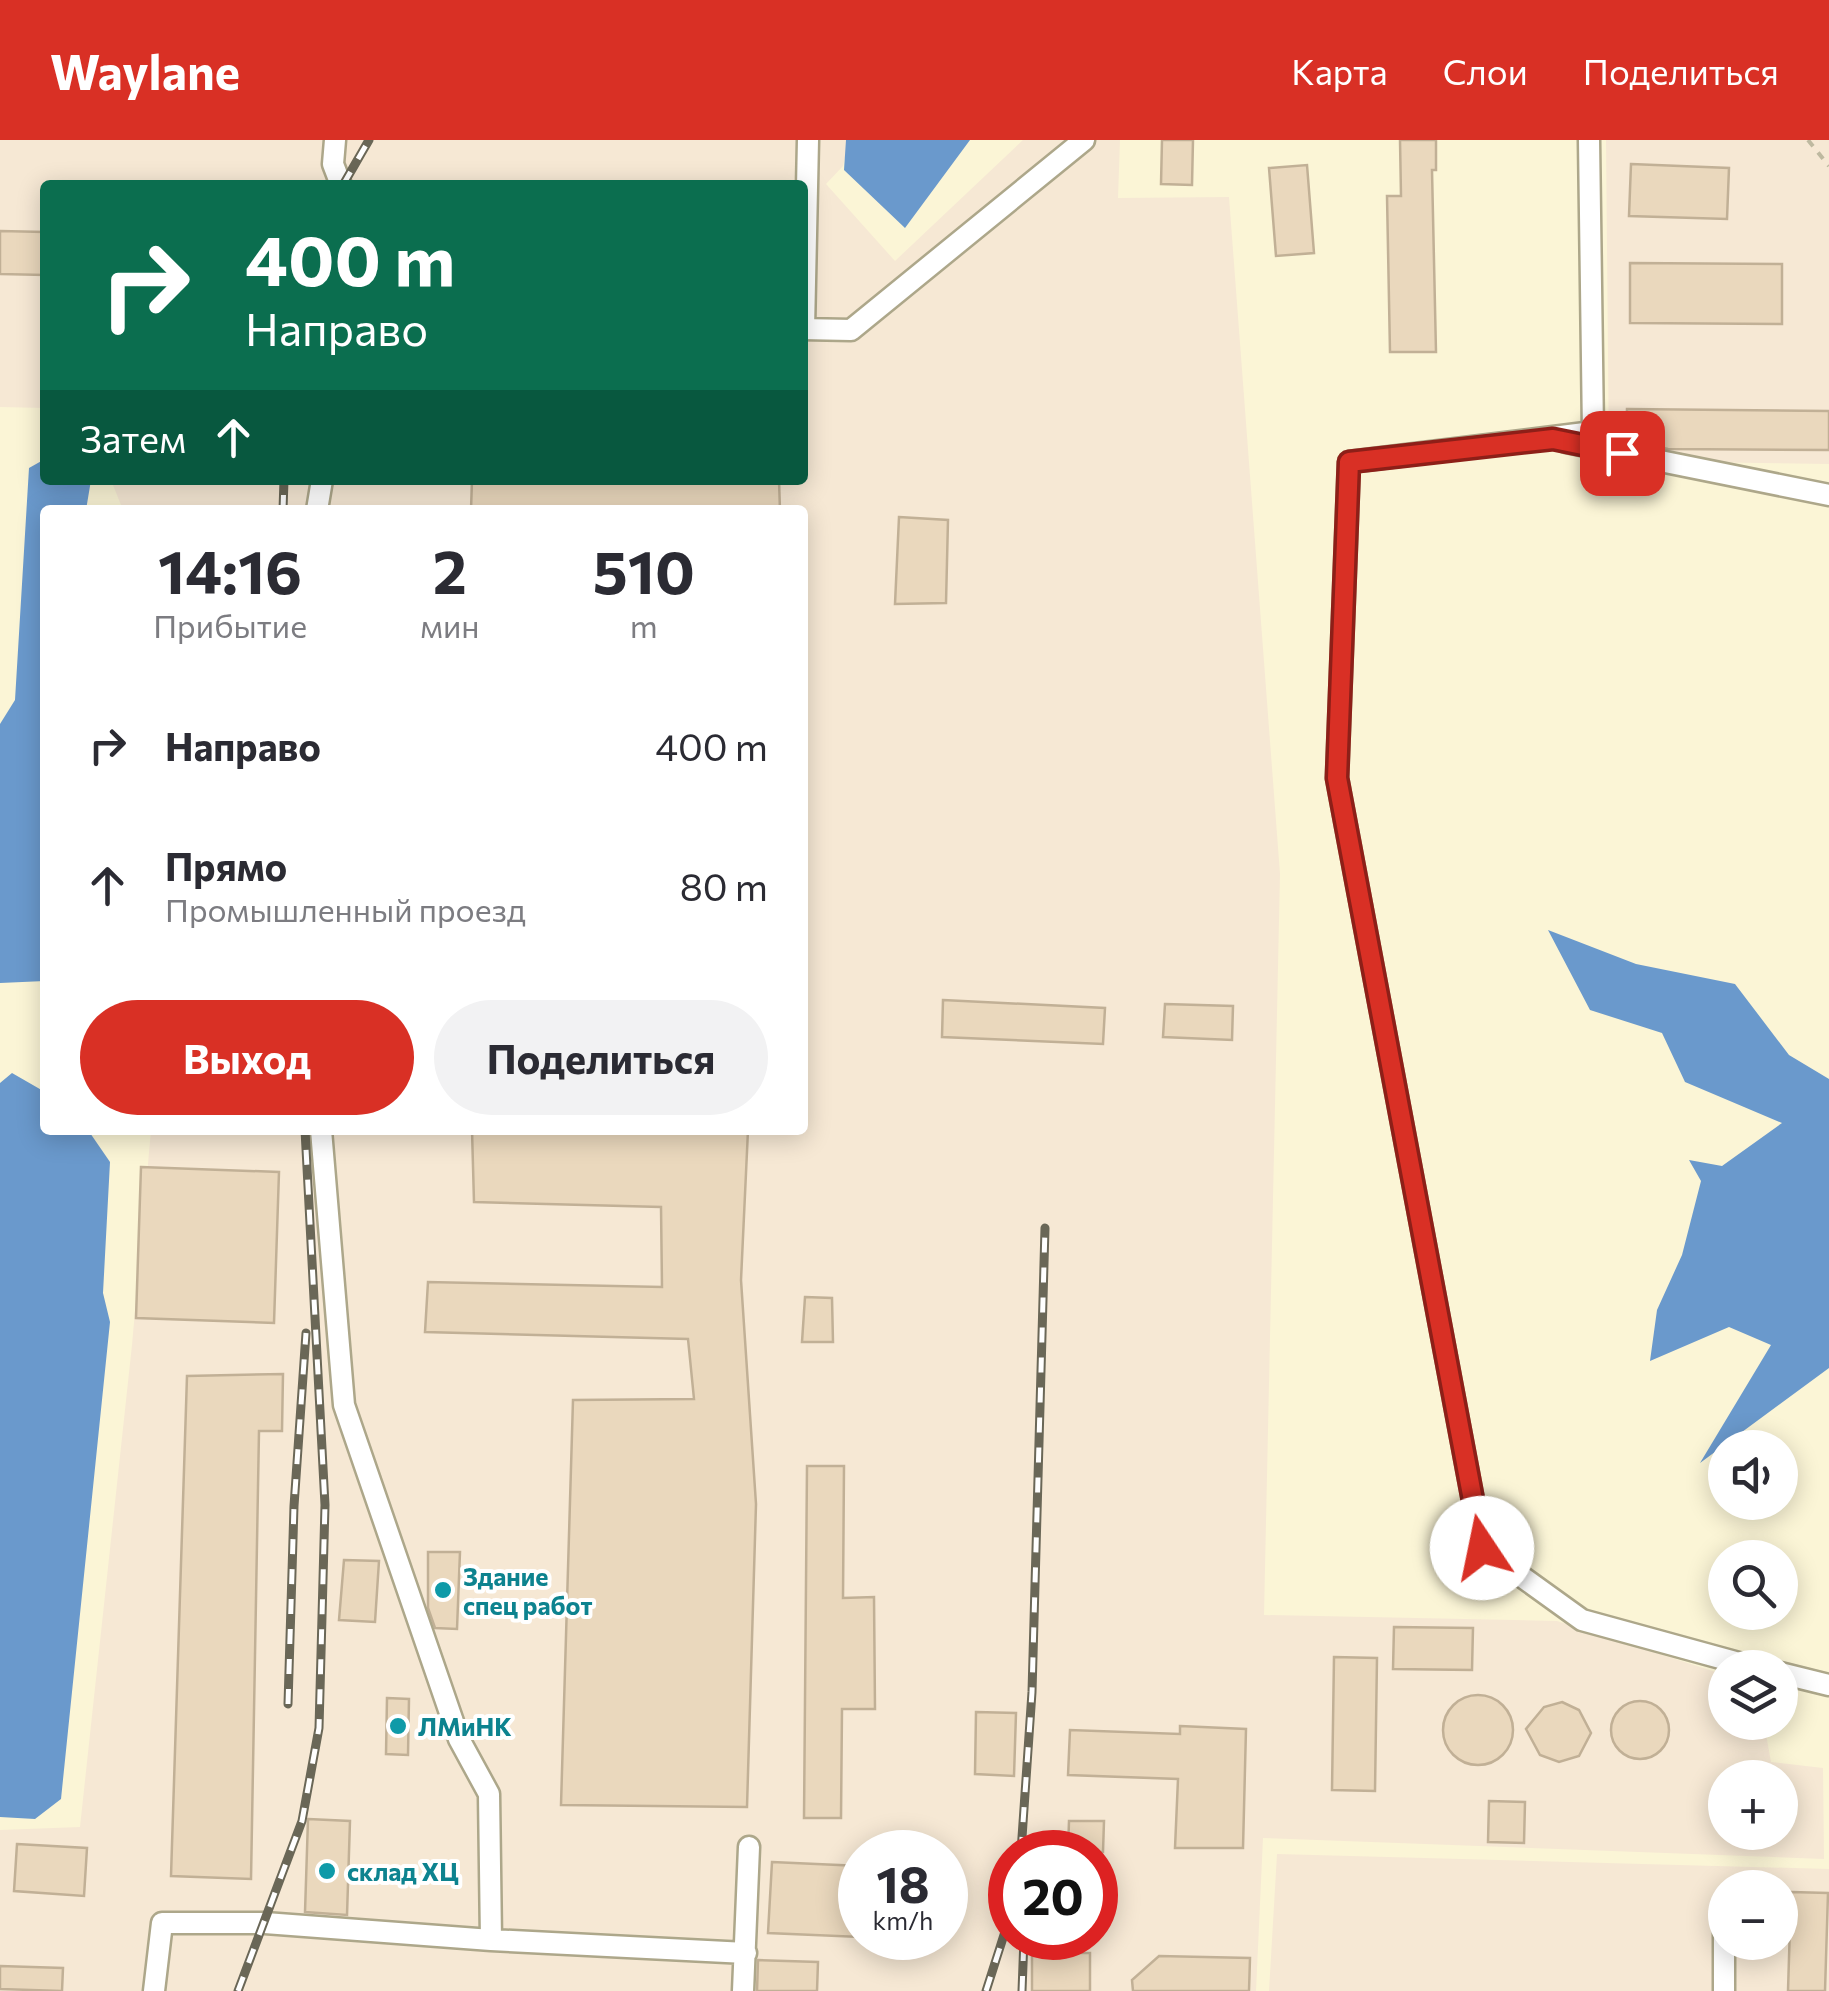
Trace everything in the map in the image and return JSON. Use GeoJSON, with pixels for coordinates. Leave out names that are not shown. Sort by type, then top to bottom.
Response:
{"type":"FeatureCollection","features":[{"type":"Feature","properties":{"kind":"lane"},"geometry":{"type":"LineString","coordinates":[[335,140],[333,164],[339,180]]}},
{"type":"Feature","properties":{"kind":"lane"},"geometry":{"type":"LineString","coordinates":[[807,180],[808,140]]}},
{"type":"Feature","properties":{"kind":"lane"},"geometry":{"type":"LineString","coordinates":[[808,329],[851,330],[1084,140]]}},
{"type":"Feature","properties":{"kind":"lane"},"geometry":{"type":"LineString","coordinates":[[1589,140],[1593,432],[1349,462],[1337,778],[1482,1548],[1582,1620],[1708,1655]]}},
{"type":"Feature","properties":{"kind":"lane"},"geometry":{"type":"LineString","coordinates":[[1553,439],[1829,495]]}},
{"type":"Feature","properties":{"kind":"lane"},"geometry":{"type":"LineString","coordinates":[[321,1135],[344,1405],[459,1739],[489,1794],[490,1940]]}},
{"type":"Feature","properties":{"kind":"lane"},"geometry":{"type":"LineString","coordinates":[[1798,1677],[1829,1685]]}},
{"type":"Feature","properties":{"kind":"lane"},"geometry":{"type":"LineString","coordinates":[[743,1991],[749,1848]]}},
{"type":"Feature","properties":{"kind":"lane"},"geometry":{"type":"LineString","coordinates":[[154,1991],[162,1923],[265,1923],[746,1953]]}},
{"type":"Feature","properties":{"kind":"lane"},"geometry":{"type":"LineString","coordinates":[[1724,1960],[1724,1991]]}},
{"type":"Feature","properties":{"kind":"path"},"geometry":{"type":"LineString","coordinates":[[1808,140],[1829,166]]}},
{"type":"Feature","properties":{"kind":"shaded area"},"geometry":{"type":"Polygon","coordinates":[[[0,140],[849,140],[843,166],[826,184],[895,261],[1023,140],[1120,140],[1118,198],[1229,197],[1280,874],[1264,1615],[1557,1621],[1708,1670],[1708,1740],[1767,1740],[1771,1760],[1708,1760],[1708,1850],[1798,1850],[1798,1765],[1823,1768],[1824,1859],[1263,1838],[1256,1991],[0,1991],[0,1830],[80,1827],[151,1135],[808,1135],[808,505],[121,505],[113,485],[808,485],[808,180],[40,180],[40,408],[0,407],[0,140]]]}},
{"type":"Feature","properties":{"kind":"shaded area"},"geometry":{"type":"Polygon","coordinates":[[[1606,140],[1829,140],[1829,464],[1609,461],[1606,140]]]}},
{"type":"Feature","properties":{"kind":"shaded area"},"geometry":{"type":"Polygon","coordinates":[[[1277,1854],[1829,1869],[1829,1991],[1269,1991],[1277,1854]]]}},
{"type":"Feature","properties":{"kind":"water"},"geometry":{"type":"Polygon","coordinates":[[[846,140],[970,140],[905,228],[844,170],[846,140]]]}},
{"type":"Feature","properties":{"kind":"water"},"geometry":{"type":"Polygon","coordinates":[[[40,462],[40,485],[90,485],[87,505],[40,505],[40,981],[0,983],[0,724],[15,700],[29,468],[40,462]]]}},
{"type":"Feature","properties":{"kind":"water"},"geometry":{"type":"Polygon","coordinates":[[[1548,930],[1636,964],[1735,984],[1789,1055],[1829,1079],[1829,1368],[1745,1430],[1720,1430],[1771,1345],[1729,1327],[1650,1361],[1657,1310],[1682,1255],[1701,1181],[1689,1160],[1722,1166],[1782,1123],[1685,1082],[1662,1033],[1590,1010],[1548,930]]]}},
{"type":"Feature","properties":{"kind":"water"},"geometry":{"type":"Polygon","coordinates":[[[12,1073],[40,1089],[40,1135],[91,1135],[110,1162],[103,1293],[110,1322],[61,1799],[35,1819],[0,1817],[0,1083],[12,1073]]]}},
{"type":"Feature","properties":{"kind":"building"},"geometry":{"type":"Polygon","coordinates":[[[1162,140],[1193,140],[1192,185],[1161,184],[1162,140]]]}},
{"type":"Feature","properties":{"kind":"building"},"geometry":{"type":"Polygon","coordinates":[[[1400,140],[1436,140],[1436,170],[1432,170],[1436,352],[1390,352],[1387,196],[1401,196],[1400,140]]]}},
{"type":"Feature","properties":{"kind":"building"},"geometry":{"type":"Polygon","coordinates":[[[1631,164],[1729,168],[1727,219],[1629,216],[1631,164]]]}},
{"type":"Feature","properties":{"kind":"building"},"geometry":{"type":"Polygon","coordinates":[[[1307,165],[1314,253],[1276,256],[1269,168],[1307,165]]]}},
{"type":"Feature","properties":{"kind":"building"},"geometry":{"type":"Polygon","coordinates":[[[0,231],[40,232],[40,275],[0,274],[0,231]]]}},
{"type":"Feature","properties":{"kind":"building"},"geometry":{"type":"Polygon","coordinates":[[[1630,263],[1782,264],[1782,324],[1630,323],[1630,263]]]}},
{"type":"Feature","properties":{"kind":"building"},"geometry":{"type":"Polygon","coordinates":[[[1627,409],[1829,411],[1829,450],[1668,449],[1626,440],[1627,409]]]}},
{"type":"Feature","properties":{"kind":"building"},"geometry":{"type":"Polygon","coordinates":[[[472,485],[779,485],[780,505],[471,505],[472,485]]]}},
{"type":"Feature","properties":{"kind":"building"},"geometry":{"type":"Polygon","coordinates":[[[899,517],[948,520],[946,603],[895,604],[899,517]]]}},
{"type":"Feature","properties":{"kind":"building"},"geometry":{"type":"Polygon","coordinates":[[[943,1000],[1105,1008],[1103,1044],[942,1037],[943,1000]]]}},
{"type":"Feature","properties":{"kind":"building"},"geometry":{"type":"Polygon","coordinates":[[[1165,1004],[1233,1006],[1232,1040],[1163,1037],[1165,1004]]]}},
{"type":"Feature","properties":{"kind":"building"},"geometry":{"type":"Polygon","coordinates":[[[472,1135],[748,1135],[741,1280],[756,1504],[747,1807],[561,1805],[573,1400],[694,1399],[688,1339],[425,1332],[428,1282],[662,1287],[661,1207],[474,1202],[472,1135]]]}},
{"type":"Feature","properties":{"kind":"building"},"geometry":{"type":"Polygon","coordinates":[[[141,1167],[279,1172],[274,1323],[136,1318],[141,1167]]]}},
{"type":"Feature","properties":{"kind":"building"},"geometry":{"type":"Polygon","coordinates":[[[805,1297],[832,1298],[833,1342],[802,1342],[805,1297]]]}},
{"type":"Feature","properties":{"kind":"building"},"geometry":{"type":"Polygon","coordinates":[[[283,1374],[282,1431],[259,1431],[251,1879],[171,1876],[187,1376],[283,1374]]]}},
{"type":"Feature","properties":{"kind":"building"},"geometry":{"type":"Polygon","coordinates":[[[807,1466],[844,1466],[843,1598],[874,1597],[875,1709],[842,1709],[841,1818],[804,1818],[807,1466]]]}},
{"type":"Feature","properties":{"kind":"building","name":"Здание спец работ"},"geometry":{"type":"Polygon","coordinates":[[[428,1552],[460,1552],[457,1629],[435,1628],[428,1608],[428,1552]]]}},
{"type":"Feature","properties":{"kind":"building"},"geometry":{"type":"Polygon","coordinates":[[[344,1560],[379,1561],[375,1622],[339,1620],[344,1560]]]}},
{"type":"Feature","properties":{"kind":"building"},"geometry":{"type":"Polygon","coordinates":[[[1394,1627],[1473,1628],[1472,1670],[1393,1669],[1394,1627]]]}},
{"type":"Feature","properties":{"kind":"building"},"geometry":{"type":"Polygon","coordinates":[[[1334,1657],[1377,1658],[1375,1791],[1332,1790],[1334,1657]]]}},
{"type":"Feature","properties":{"kind":"building"},"geometry":{"type":"Polygon","coordinates":[[[1478,1695],[1503,1705],[1513,1730],[1503,1755],[1478,1765],[1453,1755],[1443,1730],[1453,1705],[1478,1695]]]}},
{"type":"Feature","properties":{"kind":"building","name":"ЛМиНК"},"geometry":{"type":"Polygon","coordinates":[[[387,1698],[409,1699],[408,1755],[386,1754],[387,1698]]]}},
{"type":"Feature","properties":{"kind":"building"},"geometry":{"type":"Polygon","coordinates":[[[1640,1701],[1661,1709],[1669,1730],[1661,1751],[1640,1759],[1619,1751],[1611,1730],[1619,1709],[1640,1701]]]}},
{"type":"Feature","properties":{"kind":"building"},"geometry":{"type":"Polygon","coordinates":[[[1562,1702],[1579,1710],[1591,1733],[1579,1756],[1559,1762],[1540,1755],[1526,1729],[1544,1707],[1562,1702]]]}},
{"type":"Feature","properties":{"kind":"building"},"geometry":{"type":"Polygon","coordinates":[[[976,1712],[1016,1713],[1014,1776],[975,1774],[976,1712]]]}},
{"type":"Feature","properties":{"kind":"building"},"geometry":{"type":"Polygon","coordinates":[[[1180,1726],[1246,1729],[1243,1848],[1175,1848],[1178,1779],[1068,1775],[1070,1730],[1180,1734],[1180,1726]]]}},
{"type":"Feature","properties":{"kind":"building"},"geometry":{"type":"Polygon","coordinates":[[[1489,1801],[1525,1802],[1524,1843],[1488,1842],[1489,1801]]]}},
{"type":"Feature","properties":{"kind":"building","name":"склад ХЦ"},"geometry":{"type":"Polygon","coordinates":[[[308,1819],[350,1821],[347,1915],[305,1912],[308,1819]]]}},
{"type":"Feature","properties":{"kind":"building"},"geometry":{"type":"Polygon","coordinates":[[[1069,1821],[1104,1821],[1104,1830],[1069,1830],[1069,1821]]]}},
{"type":"Feature","properties":{"kind":"building"},"geometry":{"type":"Polygon","coordinates":[[[17,1844],[87,1848],[84,1896],[14,1891],[17,1844]]]}},
{"type":"Feature","properties":{"kind":"building"},"geometry":{"type":"Polygon","coordinates":[[[772,1862],[838,1865],[838,1936],[768,1933],[772,1862]]]}},
{"type":"Feature","properties":{"kind":"building"},"geometry":{"type":"Polygon","coordinates":[[[1798,1892],[1828,1893],[1825,1991],[1788,1991],[1789,1960],[1798,1960],[1798,1892]]]}},
{"type":"Feature","properties":{"kind":"building"},"geometry":{"type":"Polygon","coordinates":[[[1159,1956],[1250,1958],[1249,1991],[1133,1991],[1132,1980],[1159,1956]]]}},
{"type":"Feature","properties":{"kind":"building"},"geometry":{"type":"Polygon","coordinates":[[[758,1960],[818,1962],[817,1991],[757,1991],[758,1960]]]}},
{"type":"Feature","properties":{"kind":"building"},"geometry":{"type":"Polygon","coordinates":[[[1032,1960],[1090,1960],[1090,1991],[1032,1991],[1032,1960]]]}},
{"type":"Feature","properties":{"kind":"building"},"geometry":{"type":"Polygon","coordinates":[[[0,1966],[63,1968],[62,1991],[0,1989],[0,1966]]]}},
{"type":"Feature","properties":{"kind":"railway"},"geometry":{"type":"LineString","coordinates":[[346,180],[369,140]]}},
{"type":"Feature","properties":{"kind":"railway"},"geometry":{"type":"LineString","coordinates":[[283,505],[284,485]]}},
{"type":"Feature","properties":{"kind":"railway"},"geometry":{"type":"LineString","coordinates":[[238,1991],[302,1821],[319,1728],[325,1505],[305,1135]]}},
{"type":"Feature","properties":{"kind":"railway"},"geometry":{"type":"LineString","coordinates":[[1023,1830],[1032,1692],[1045,1228]]}},
{"type":"Feature","properties":{"kind":"railway"},"geometry":{"type":"LineString","coordinates":[[288,1704],[294,1506],[306,1333]]}},
{"type":"Feature","properties":{"kind":"railway"},"geometry":{"type":"LineString","coordinates":[[986,1991],[996,1960]]}},
{"type":"Feature","properties":{"kind":"railway"},"geometry":{"type":"LineString","coordinates":[[1022,1991],[1023,1960]]}},
{"type":"Feature","properties":{"kind":"place","name":"Здание спец работ"},"geometry":{"type":"Point","coordinates":[443,1590]}},
{"type":"Feature","properties":{"kind":"place","name":"ЛМиНК"},"geometry":{"type":"Point","coordinates":[398,1726]}},
{"type":"Feature","properties":{"kind":"place","name":"склад ХЦ"},"geometry":{"type":"Point","coordinates":[327,1871]}},
{"type":"Feature","properties":{"kind":"route"},"geometry":{"type":"LineString","coordinates":[[1482,1548],[1337,778],[1349,462],[1553,439],[1622,453]]}}]}
